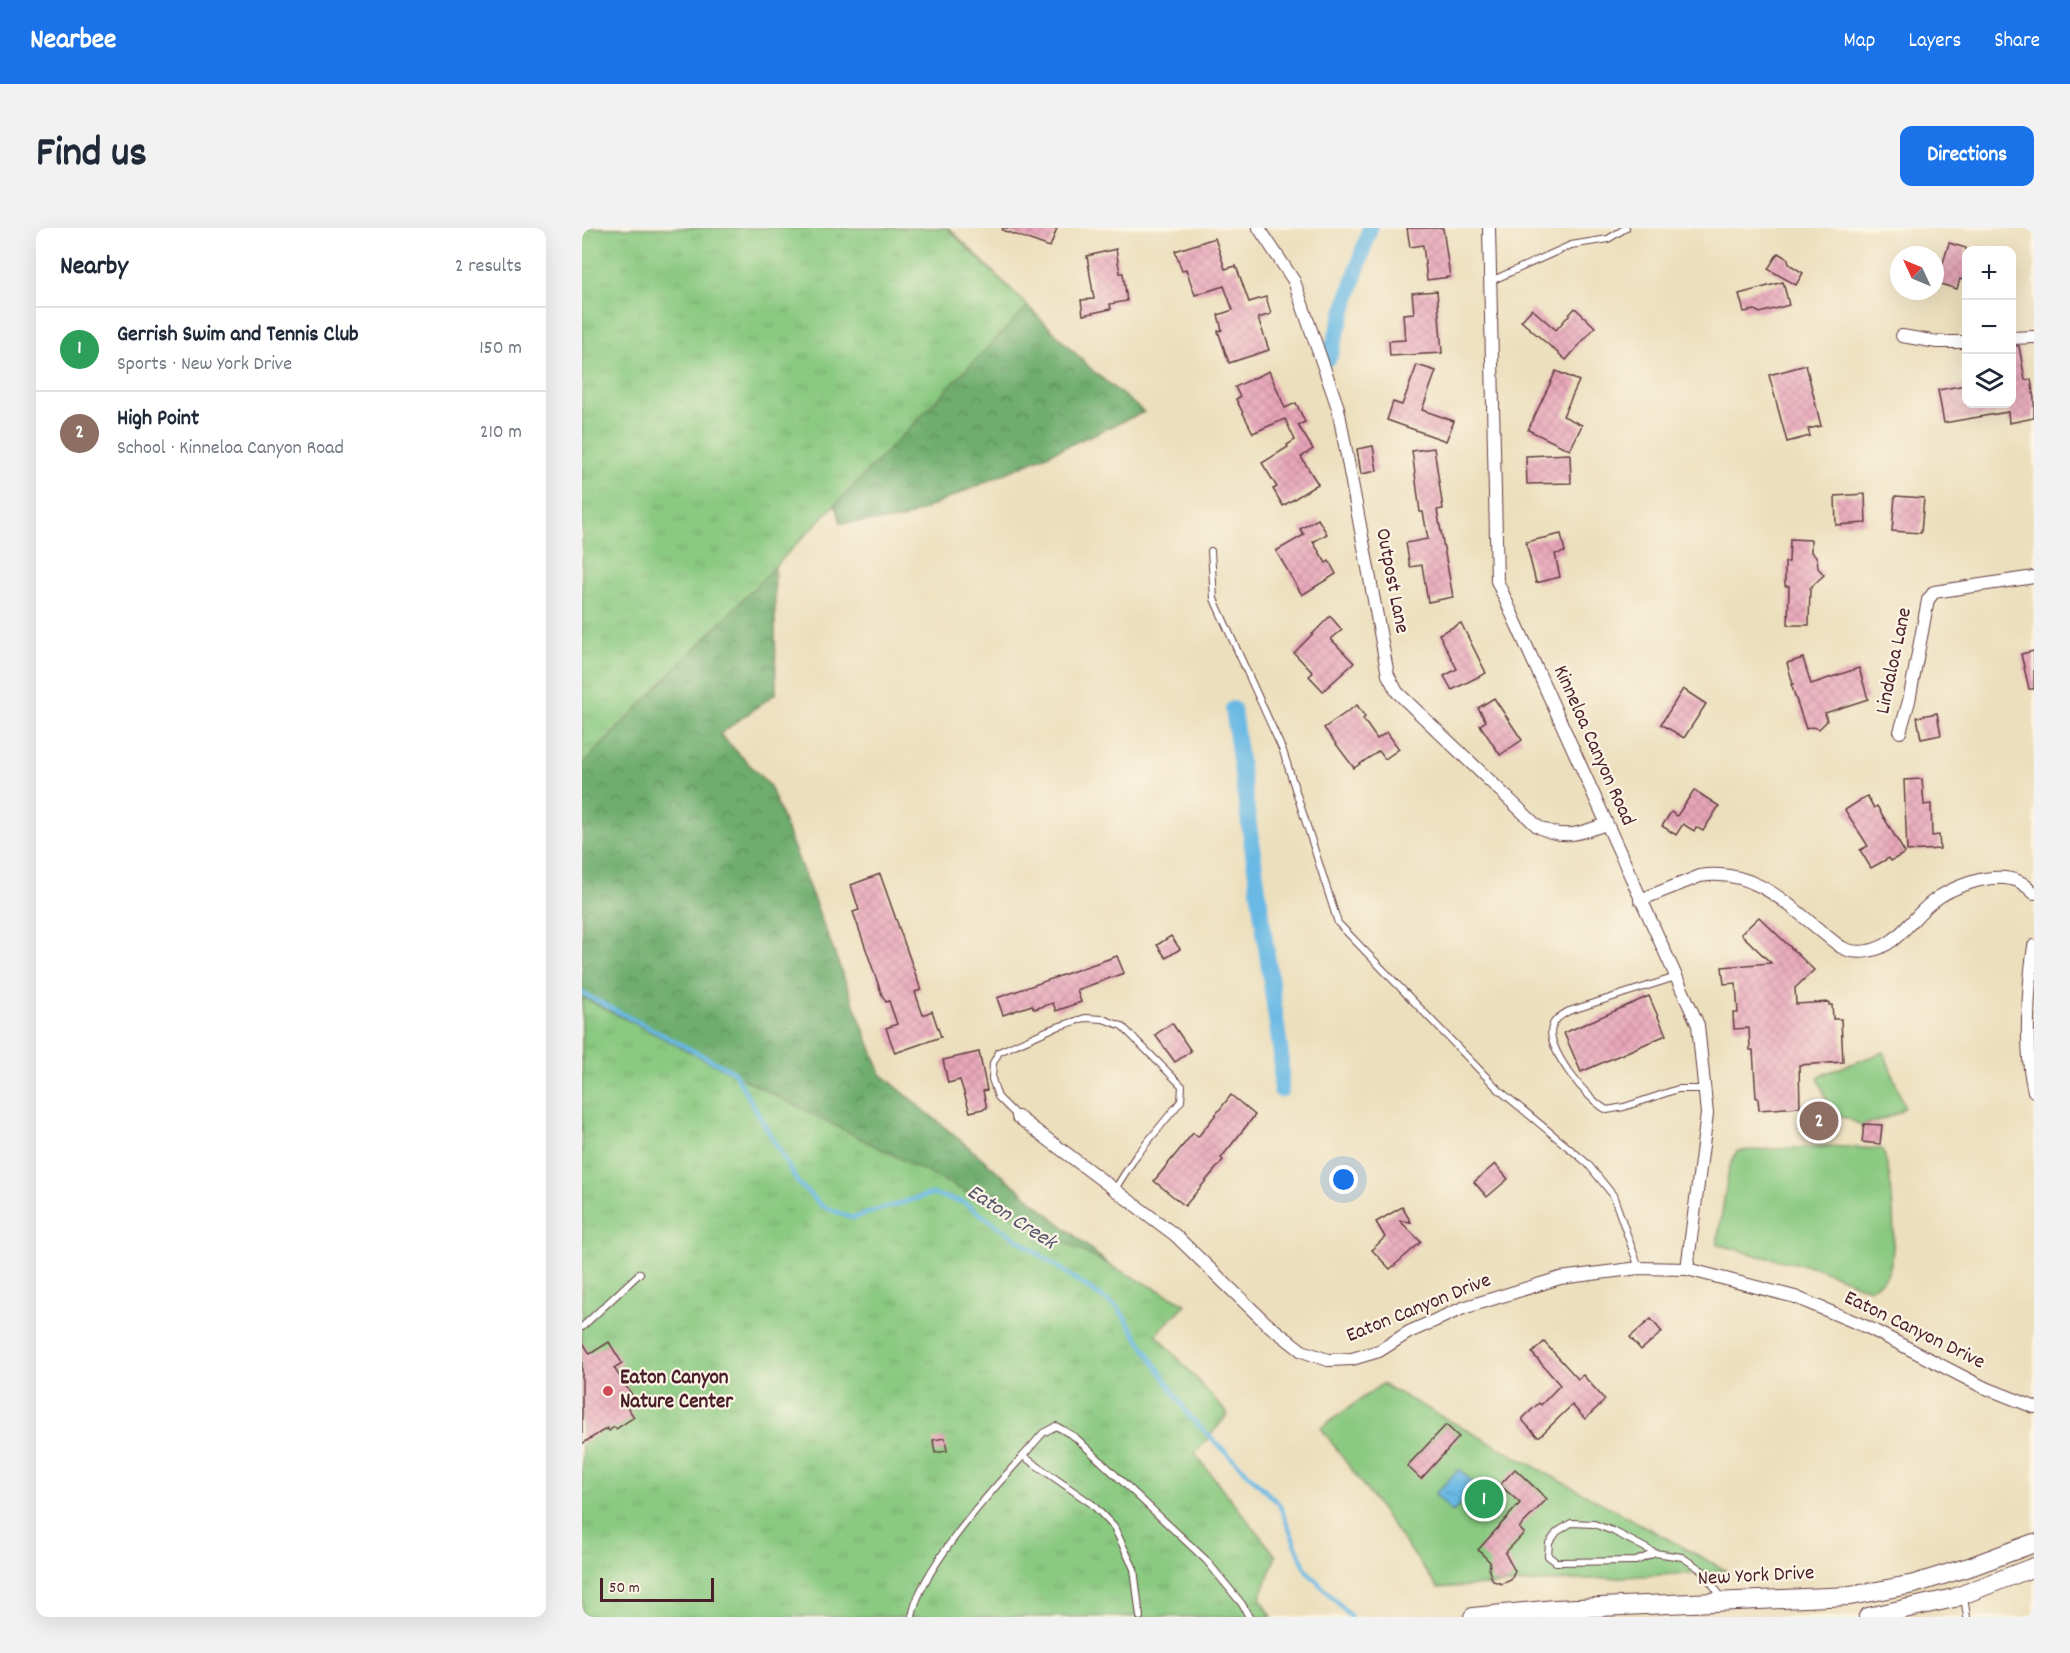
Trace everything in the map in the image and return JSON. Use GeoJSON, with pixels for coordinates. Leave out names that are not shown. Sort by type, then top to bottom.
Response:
{"type":"FeatureCollection","features":[{"type":"Feature","properties":{"kind":"main road","name":"New York Drive"},"geometry":{"type":"LineString","coordinates":[[1473,1617],[1555,1609],[1850,1596],[1914,1584],[2034,1544]]}},
{"type":"Feature","properties":{"kind":"main road"},"geometry":{"type":"LineString","coordinates":[[1868,1617],[1896,1614],[1954,1598],[2034,1567]]}},
{"type":"Feature","properties":{"kind":"street","name":"Outpost Lane"},"geometry":{"type":"LineString","coordinates":[[1259,228],[1294,282],[1338,408],[1388,675],[1397,692],[1537,826],[1558,835],[1572,835],[1606,824]]}},
{"type":"Feature","properties":{"kind":"street","name":"Kinneloa Canyon Road"},"geometry":{"type":"LineString","coordinates":[[1489,228],[1497,581],[1698,1025],[1707,1114],[1687,1269]]}},
{"type":"Feature","properties":{"kind":"street"},"geometry":{"type":"LineString","coordinates":[[1902,336],[1937,342],[1962,342]]}},
{"type":"Feature","properties":{"kind":"street"},"geometry":{"type":"LineString","coordinates":[[2016,338],[2034,337]]}},
{"type":"Feature","properties":{"kind":"street","name":"Lindaloa Lane"},"geometry":{"type":"LineString","coordinates":[[1900,732],[1909,701],[1928,600],[1934,592],[2034,577]]}},
{"type":"Feature","properties":{"kind":"street"},"geometry":{"type":"LineString","coordinates":[[1640,900],[1700,876],[1721,874],[1734,877],[1767,889],[1841,947],[1853,952],[1861,952],[1881,948],[1891,943],[1931,903],[1941,896],[1971,884],[1998,878],[2011,879],[2027,886],[2034,893]]}},
{"type":"Feature","properties":{"kind":"street"},"geometry":{"type":"LineString","coordinates":[[2034,946],[2029,1011],[2034,1091]]}},
{"type":"Feature","properties":{"kind":"street","name":"Eaton Canyon Drive"},"geometry":{"type":"LineString","coordinates":[[1018,1117],[1175,1235],[1266,1323],[1302,1351],[1328,1360],[1352,1359],[1379,1351],[1409,1332],[1463,1308],[1560,1278],[1639,1268],[1687,1269],[1795,1297],[1869,1328],[1981,1386],[2034,1407]]}},
{"type":"Feature","properties":{"kind":"lane"},"geometry":{"type":"LineString","coordinates":[[1490,281],[1571,245],[1608,239],[1626,228]]}},
{"type":"Feature","properties":{"kind":"lane"},"geometry":{"type":"LineString","coordinates":[[1211,550],[1214,599],[1283,751],[1338,923],[1498,1089],[1587,1163],[1613,1195],[1639,1268]]}},
{"type":"Feature","properties":{"kind":"lane"},"geometry":{"type":"LineString","coordinates":[[1676,977],[1569,1011],[1559,1016],[1551,1028],[1551,1036],[1569,1073],[1598,1106],[1607,1110],[1614,1110],[1678,1089],[1704,1089]]}},
{"type":"Feature","properties":{"kind":"lane"},"geometry":{"type":"LineString","coordinates":[[1018,1117],[998,1097],[992,1079],[993,1063],[999,1052],[1051,1029],[1085,1018],[1103,1019],[1122,1026],[1182,1086],[1181,1101],[1136,1156],[1115,1189]]}},
{"type":"Feature","properties":{"kind":"lane"},"geometry":{"type":"LineString","coordinates":[[582,1327],[640,1273]]}},
{"type":"Feature","properties":{"kind":"lane"},"geometry":{"type":"LineString","coordinates":[[912,1617],[914,1606],[936,1564],[987,1495],[1043,1433],[1056,1426],[1075,1437],[1206,1560],[1242,1604],[1249,1617]]}},
{"type":"Feature","properties":{"kind":"lane"},"geometry":{"type":"LineString","coordinates":[[1023,1456],[1092,1504],[1114,1527],[1134,1569],[1139,1617]]}},
{"type":"Feature","properties":{"kind":"lane"},"geometry":{"type":"LineString","coordinates":[[1655,1553],[1636,1561],[1556,1562],[1548,1556],[1549,1543],[1557,1532],[1571,1523],[1594,1524],[1613,1531],[1655,1553],[1682,1557],[1703,1571],[1724,1601]]}},
{"type":"Feature","properties":{"kind":"lane"},"geometry":{"type":"LineString","coordinates":[[1963,1594],[1967,1617]]}},
{"type":"Feature","properties":{"kind":"green space"},"geometry":{"type":"Polygon","coordinates":[[[582,228],[949,228],[1093,371],[1144,412],[900,520],[841,523],[820,452],[773,446],[776,693],[720,734],[770,786],[881,1074],[1106,1262],[1132,1287],[582,1594],[582,228]]]}},
{"type":"Feature","properties":{"kind":"green space"},"geometry":{"type":"Polygon","coordinates":[[[582,228],[947,228],[1028,306],[582,765],[582,228]]]}},
{"type":"Feature","properties":{"kind":"green space"},"geometry":{"type":"Polygon","coordinates":[[[582,997],[1186,1304],[1156,1334],[1228,1414],[1195,1454],[1276,1556],[1260,1598],[1272,1617],[582,1617],[582,997]]]}},
{"type":"Feature","properties":{"kind":"green space"},"geometry":{"type":"Polygon","coordinates":[[[1884,1052],[1905,1108],[1878,1121],[1861,1125],[1831,1111],[1818,1078],[1884,1052]]]}},
{"type":"Feature","properties":{"kind":"green space"},"geometry":{"type":"Polygon","coordinates":[[[1826,1146],[1882,1149],[1886,1160],[1892,1194],[1894,1234],[1892,1252],[1890,1267],[1885,1278],[1869,1289],[1815,1267],[1759,1256],[1717,1244],[1729,1168],[1737,1151],[1826,1146]]]}},
{"type":"Feature","properties":{"kind":"green space"},"geometry":{"type":"Polygon","coordinates":[[[1382,1384],[1727,1571],[1438,1588],[1321,1428],[1382,1384]]]}},
{"type":"Feature","properties":{"kind":"water"},"geometry":{"type":"Polygon","coordinates":[[[1459,1469],[1491,1500],[1494,1498],[1499,1503],[1482,1521],[1477,1516],[1478,1513],[1464,1500],[1453,1512],[1435,1494],[1459,1469]]]}},
{"type":"Feature","properties":{"kind":"building"},"geometry":{"type":"Polygon","coordinates":[[[1003,228],[1057,228],[1050,247],[1002,230],[1003,228]]]}},
{"type":"Feature","properties":{"kind":"building"},"geometry":{"type":"Polygon","coordinates":[[[1407,228],[1443,228],[1450,277],[1427,280],[1423,245],[1410,247],[1407,228]]]}},
{"type":"Feature","properties":{"kind":"building"},"geometry":{"type":"Polygon","coordinates":[[[1215,238],[1225,269],[1236,266],[1249,302],[1266,297],[1271,314],[1258,318],[1269,350],[1229,363],[1218,331],[1222,330],[1218,315],[1233,310],[1224,286],[1195,295],[1186,269],[1182,271],[1175,251],[1215,238]]]}},
{"type":"Feature","properties":{"kind":"building"},"geometry":{"type":"Polygon","coordinates":[[[1949,243],[1962,247],[1962,280],[1960,279],[1957,289],[1944,285],[1944,260],[1949,243]]]}},
{"type":"Feature","properties":{"kind":"building"},"geometry":{"type":"Polygon","coordinates":[[[1116,249],[1120,273],[1123,273],[1127,301],[1110,304],[1111,309],[1083,315],[1081,300],[1094,299],[1087,256],[1116,249]]]}},
{"type":"Feature","properties":{"kind":"building"},"geometry":{"type":"Polygon","coordinates":[[[1778,253],[1803,273],[1796,285],[1768,269],[1778,253]]]}},
{"type":"Feature","properties":{"kind":"building"},"geometry":{"type":"Polygon","coordinates":[[[1783,282],[1789,305],[1760,313],[1755,310],[1744,312],[1739,294],[1783,282]]]}},
{"type":"Feature","properties":{"kind":"building"},"geometry":{"type":"Polygon","coordinates":[[[1437,291],[1442,353],[1390,356],[1389,341],[1405,340],[1403,314],[1414,313],[1412,293],[1437,291]]]}},
{"type":"Feature","properties":{"kind":"building"},"geometry":{"type":"Polygon","coordinates":[[[1575,308],[1595,327],[1566,360],[1521,321],[1532,309],[1556,330],[1575,308]]]}},
{"type":"Feature","properties":{"kind":"building"},"geometry":{"type":"Polygon","coordinates":[[[2016,346],[2019,346],[2025,380],[2031,379],[2034,418],[2009,423],[2008,412],[1944,423],[1938,390],[1962,386],[1962,408],[2016,408],[2016,346]]]}},
{"type":"Feature","properties":{"kind":"building"},"geometry":{"type":"Polygon","coordinates":[[[1417,365],[1436,371],[1422,410],[1454,421],[1446,441],[1387,420],[1393,402],[1402,405],[1417,365]]]}},
{"type":"Feature","properties":{"kind":"building"},"geometry":{"type":"Polygon","coordinates":[[[1806,365],[1821,426],[1808,429],[1810,436],[1787,442],[1769,375],[1806,365]]]}},
{"type":"Feature","properties":{"kind":"building"},"geometry":{"type":"Polygon","coordinates":[[[1269,371],[1285,408],[1296,403],[1305,422],[1298,425],[1313,449],[1301,457],[1318,484],[1283,506],[1273,489],[1277,487],[1262,463],[1295,440],[1285,419],[1253,433],[1236,399],[1240,397],[1235,387],[1269,371]]]}},
{"type":"Feature","properties":{"kind":"building"},"geometry":{"type":"Polygon","coordinates":[[[1556,371],[1579,381],[1563,416],[1582,425],[1570,450],[1528,430],[1556,371]]]}},
{"type":"Feature","properties":{"kind":"building"},"geometry":{"type":"Polygon","coordinates":[[[1373,446],[1377,471],[1361,474],[1357,449],[1373,446]]]}},
{"type":"Feature","properties":{"kind":"building"},"geometry":{"type":"Polygon","coordinates":[[[1434,448],[1443,509],[1437,510],[1453,597],[1428,602],[1422,565],[1410,567],[1406,543],[1428,539],[1423,512],[1420,512],[1412,451],[1434,448]]]}},
{"type":"Feature","properties":{"kind":"building"},"geometry":{"type":"Polygon","coordinates":[[[1570,454],[1571,483],[1527,484],[1526,456],[1570,454]]]}},
{"type":"Feature","properties":{"kind":"building"},"geometry":{"type":"Polygon","coordinates":[[[1865,494],[1866,523],[1836,525],[1835,496],[1865,494]]]}},
{"type":"Feature","properties":{"kind":"building"},"geometry":{"type":"Polygon","coordinates":[[[1895,496],[1924,498],[1921,533],[1892,531],[1895,496]]]}},
{"type":"Feature","properties":{"kind":"building"},"geometry":{"type":"Polygon","coordinates":[[[1318,519],[1327,534],[1313,542],[1326,563],[1329,561],[1336,574],[1302,595],[1276,551],[1304,535],[1300,529],[1318,519]]]}},
{"type":"Feature","properties":{"kind":"building"},"geometry":{"type":"Polygon","coordinates":[[[1561,534],[1565,552],[1555,554],[1560,577],[1536,583],[1526,542],[1561,534]]]}},
{"type":"Feature","properties":{"kind":"building"},"geometry":{"type":"Polygon","coordinates":[[[1790,539],[1811,540],[1811,552],[1817,558],[1818,568],[1824,575],[1810,588],[1809,625],[1788,625],[1789,586],[1785,586],[1785,562],[1789,562],[1790,539]]]}},
{"type":"Feature","properties":{"kind":"building"},"geometry":{"type":"Polygon","coordinates":[[[1330,616],[1342,630],[1331,639],[1354,663],[1323,691],[1309,676],[1313,673],[1294,653],[1330,616]]]}},
{"type":"Feature","properties":{"kind":"building"},"geometry":{"type":"Polygon","coordinates":[[[1461,623],[1486,673],[1452,690],[1444,676],[1457,669],[1439,634],[1461,623]]]}},
{"type":"Feature","properties":{"kind":"building"},"geometry":{"type":"Polygon","coordinates":[[[2034,651],[2034,689],[2029,689],[2021,654],[2034,651]]]}},
{"type":"Feature","properties":{"kind":"building"},"geometry":{"type":"Polygon","coordinates":[[[1803,658],[1811,684],[1859,668],[1868,699],[1825,713],[1827,721],[1819,729],[1812,727],[1806,729],[1791,684],[1793,684],[1787,663],[1803,658]]]}},
{"type":"Feature","properties":{"kind":"building"},"geometry":{"type":"Polygon","coordinates":[[[1683,689],[1706,704],[1684,738],[1661,724],[1683,689]]]}},
{"type":"Feature","properties":{"kind":"building"},"geometry":{"type":"Polygon","coordinates":[[[1494,698],[1522,740],[1500,755],[1480,725],[1486,721],[1478,708],[1494,698]]]}},
{"type":"Feature","properties":{"kind":"building"},"geometry":{"type":"Polygon","coordinates":[[[1357,705],[1365,717],[1363,719],[1377,739],[1387,732],[1399,749],[1385,759],[1379,751],[1354,768],[1324,728],[1357,705]]]}},
{"type":"Feature","properties":{"kind":"building"},"geometry":{"type":"Polygon","coordinates":[[[1937,713],[1941,735],[1921,739],[1917,717],[1937,713]]]}},
{"type":"Feature","properties":{"kind":"building"},"geometry":{"type":"Polygon","coordinates":[[[1922,779],[1924,805],[1931,804],[1932,836],[1939,835],[1940,849],[1907,851],[1904,780],[1922,779]]]}},
{"type":"Feature","properties":{"kind":"building"},"geometry":{"type":"Polygon","coordinates":[[[1694,790],[1719,806],[1703,831],[1696,827],[1694,831],[1683,824],[1676,835],[1662,826],[1671,812],[1677,816],[1694,790]]]}},
{"type":"Feature","properties":{"kind":"building"},"geometry":{"type":"Polygon","coordinates":[[[1867,796],[1874,808],[1877,806],[1905,853],[1891,861],[1889,858],[1871,868],[1860,850],[1868,846],[1845,810],[1867,796]]]}},
{"type":"Feature","properties":{"kind":"building"},"geometry":{"type":"Polygon","coordinates":[[[880,874],[921,990],[915,992],[923,1015],[932,1011],[941,1037],[895,1053],[886,1028],[897,1024],[889,1001],[886,1002],[882,995],[853,912],[859,910],[851,885],[880,874]]]}},
{"type":"Feature","properties":{"kind":"building"},"geometry":{"type":"Polygon","coordinates":[[[1759,917],[1814,970],[1795,988],[1796,1004],[1829,1002],[1829,1005],[1832,1005],[1833,1019],[1841,1019],[1843,1062],[1799,1065],[1800,1107],[1759,1110],[1749,1028],[1734,1029],[1733,1013],[1738,1013],[1736,983],[1724,984],[1722,967],[1771,963],[1741,934],[1759,917]]]}},
{"type":"Feature","properties":{"kind":"building"},"geometry":{"type":"Polygon","coordinates":[[[1171,936],[1180,949],[1166,958],[1157,945],[1171,936]]]}},
{"type":"Feature","properties":{"kind":"building"},"geometry":{"type":"Polygon","coordinates":[[[1117,956],[1124,973],[1077,990],[1081,1002],[1056,1011],[1053,1003],[1034,1009],[1032,1005],[1003,1015],[997,998],[1117,956]]]}},
{"type":"Feature","properties":{"kind":"building"},"geometry":{"type":"Polygon","coordinates":[[[1649,996],[1666,1035],[1581,1072],[1564,1033],[1649,996]]]}},
{"type":"Feature","properties":{"kind":"building"},"geometry":{"type":"Polygon","coordinates":[[[1172,1023],[1191,1051],[1175,1062],[1155,1035],[1172,1023]]]}},
{"type":"Feature","properties":{"kind":"building"},"geometry":{"type":"Polygon","coordinates":[[[979,1052],[987,1090],[983,1091],[987,1108],[970,1112],[960,1080],[948,1083],[943,1060],[979,1052]]]}},
{"type":"Feature","properties":{"kind":"building"},"geometry":{"type":"Polygon","coordinates":[[[1231,1095],[1255,1115],[1221,1158],[1223,1160],[1185,1206],[1154,1181],[1193,1133],[1198,1137],[1231,1095]]]}},
{"type":"Feature","properties":{"kind":"building"},"geometry":{"type":"Polygon","coordinates":[[[1864,1124],[1882,1125],[1880,1144],[1862,1142],[1864,1124]]]}},
{"type":"Feature","properties":{"kind":"building"},"geometry":{"type":"Polygon","coordinates":[[[1495,1164],[1508,1179],[1487,1197],[1474,1182],[1495,1164]]]}},
{"type":"Feature","properties":{"kind":"building"},"geometry":{"type":"Polygon","coordinates":[[[1402,1207],[1411,1222],[1400,1221],[1421,1242],[1390,1269],[1372,1250],[1385,1237],[1376,1222],[1402,1207]]]}},
{"type":"Feature","properties":{"kind":"building"},"geometry":{"type":"Polygon","coordinates":[[[1651,1319],[1662,1332],[1641,1350],[1630,1337],[1651,1319]]]}},
{"type":"Feature","properties":{"kind":"building","name":"Eaton Canyon Nature Center"},"geometry":{"type":"Polygon","coordinates":[[[582,1341],[590,1354],[609,1342],[622,1363],[614,1368],[632,1395],[623,1401],[634,1417],[616,1429],[614,1427],[609,1431],[607,1428],[582,1444],[582,1341]]]}},
{"type":"Feature","properties":{"kind":"building"},"geometry":{"type":"Polygon","coordinates":[[[1544,1342],[1578,1379],[1583,1375],[1605,1400],[1585,1419],[1572,1405],[1540,1436],[1537,1436],[1523,1421],[1523,1418],[1539,1403],[1541,1405],[1560,1385],[1532,1353],[1544,1342]]]}},
{"type":"Feature","properties":{"kind":"building"},"geometry":{"type":"Polygon","coordinates":[[[1446,1425],[1459,1437],[1421,1479],[1407,1466],[1446,1425]]]}},
{"type":"Feature","properties":{"kind":"building"},"geometry":{"type":"Polygon","coordinates":[[[945,1438],[947,1451],[935,1453],[933,1440],[945,1438]]]}},
{"type":"Feature","properties":{"kind":"building"},"geometry":{"type":"Polygon","coordinates":[[[1515,1469],[1547,1499],[1519,1528],[1524,1533],[1505,1553],[1515,1571],[1511,1580],[1502,1584],[1493,1581],[1489,1571],[1490,1562],[1478,1550],[1520,1503],[1500,1485],[1515,1469]]]}},
{"type":"Feature","properties":{"kind":"waterway"},"geometry":{"type":"LineString","coordinates":[[1329,358],[1370,228]]}},
{"type":"Feature","properties":{"kind":"waterway"},"geometry":{"type":"LineString","coordinates":[[1233,709],[1281,1055],[1281,1090]]}},
{"type":"Feature","properties":{"kind":"waterway","name":"Eaton Creek"},"geometry":{"type":"LineString","coordinates":[[582,993],[734,1072],[798,1183],[822,1206],[852,1218],[931,1194],[963,1202],[1119,1309],[1190,1417],[1279,1504],[1306,1570],[1351,1617]]}},
{"type":"Feature","properties":{"kind":"place","name":"High Point"},"geometry":{"type":"Point","coordinates":[1819,1121]}},
{"type":"Feature","properties":{"kind":"place","name":"Eaton Canyon Nature Center"},"geometry":{"type":"Point","coordinates":[608,1391]}},
{"type":"Feature","properties":{"kind":"place","name":"Gerrish Swim and Tennis Club"},"geometry":{"type":"Point","coordinates":[1484,1499]}}]}
